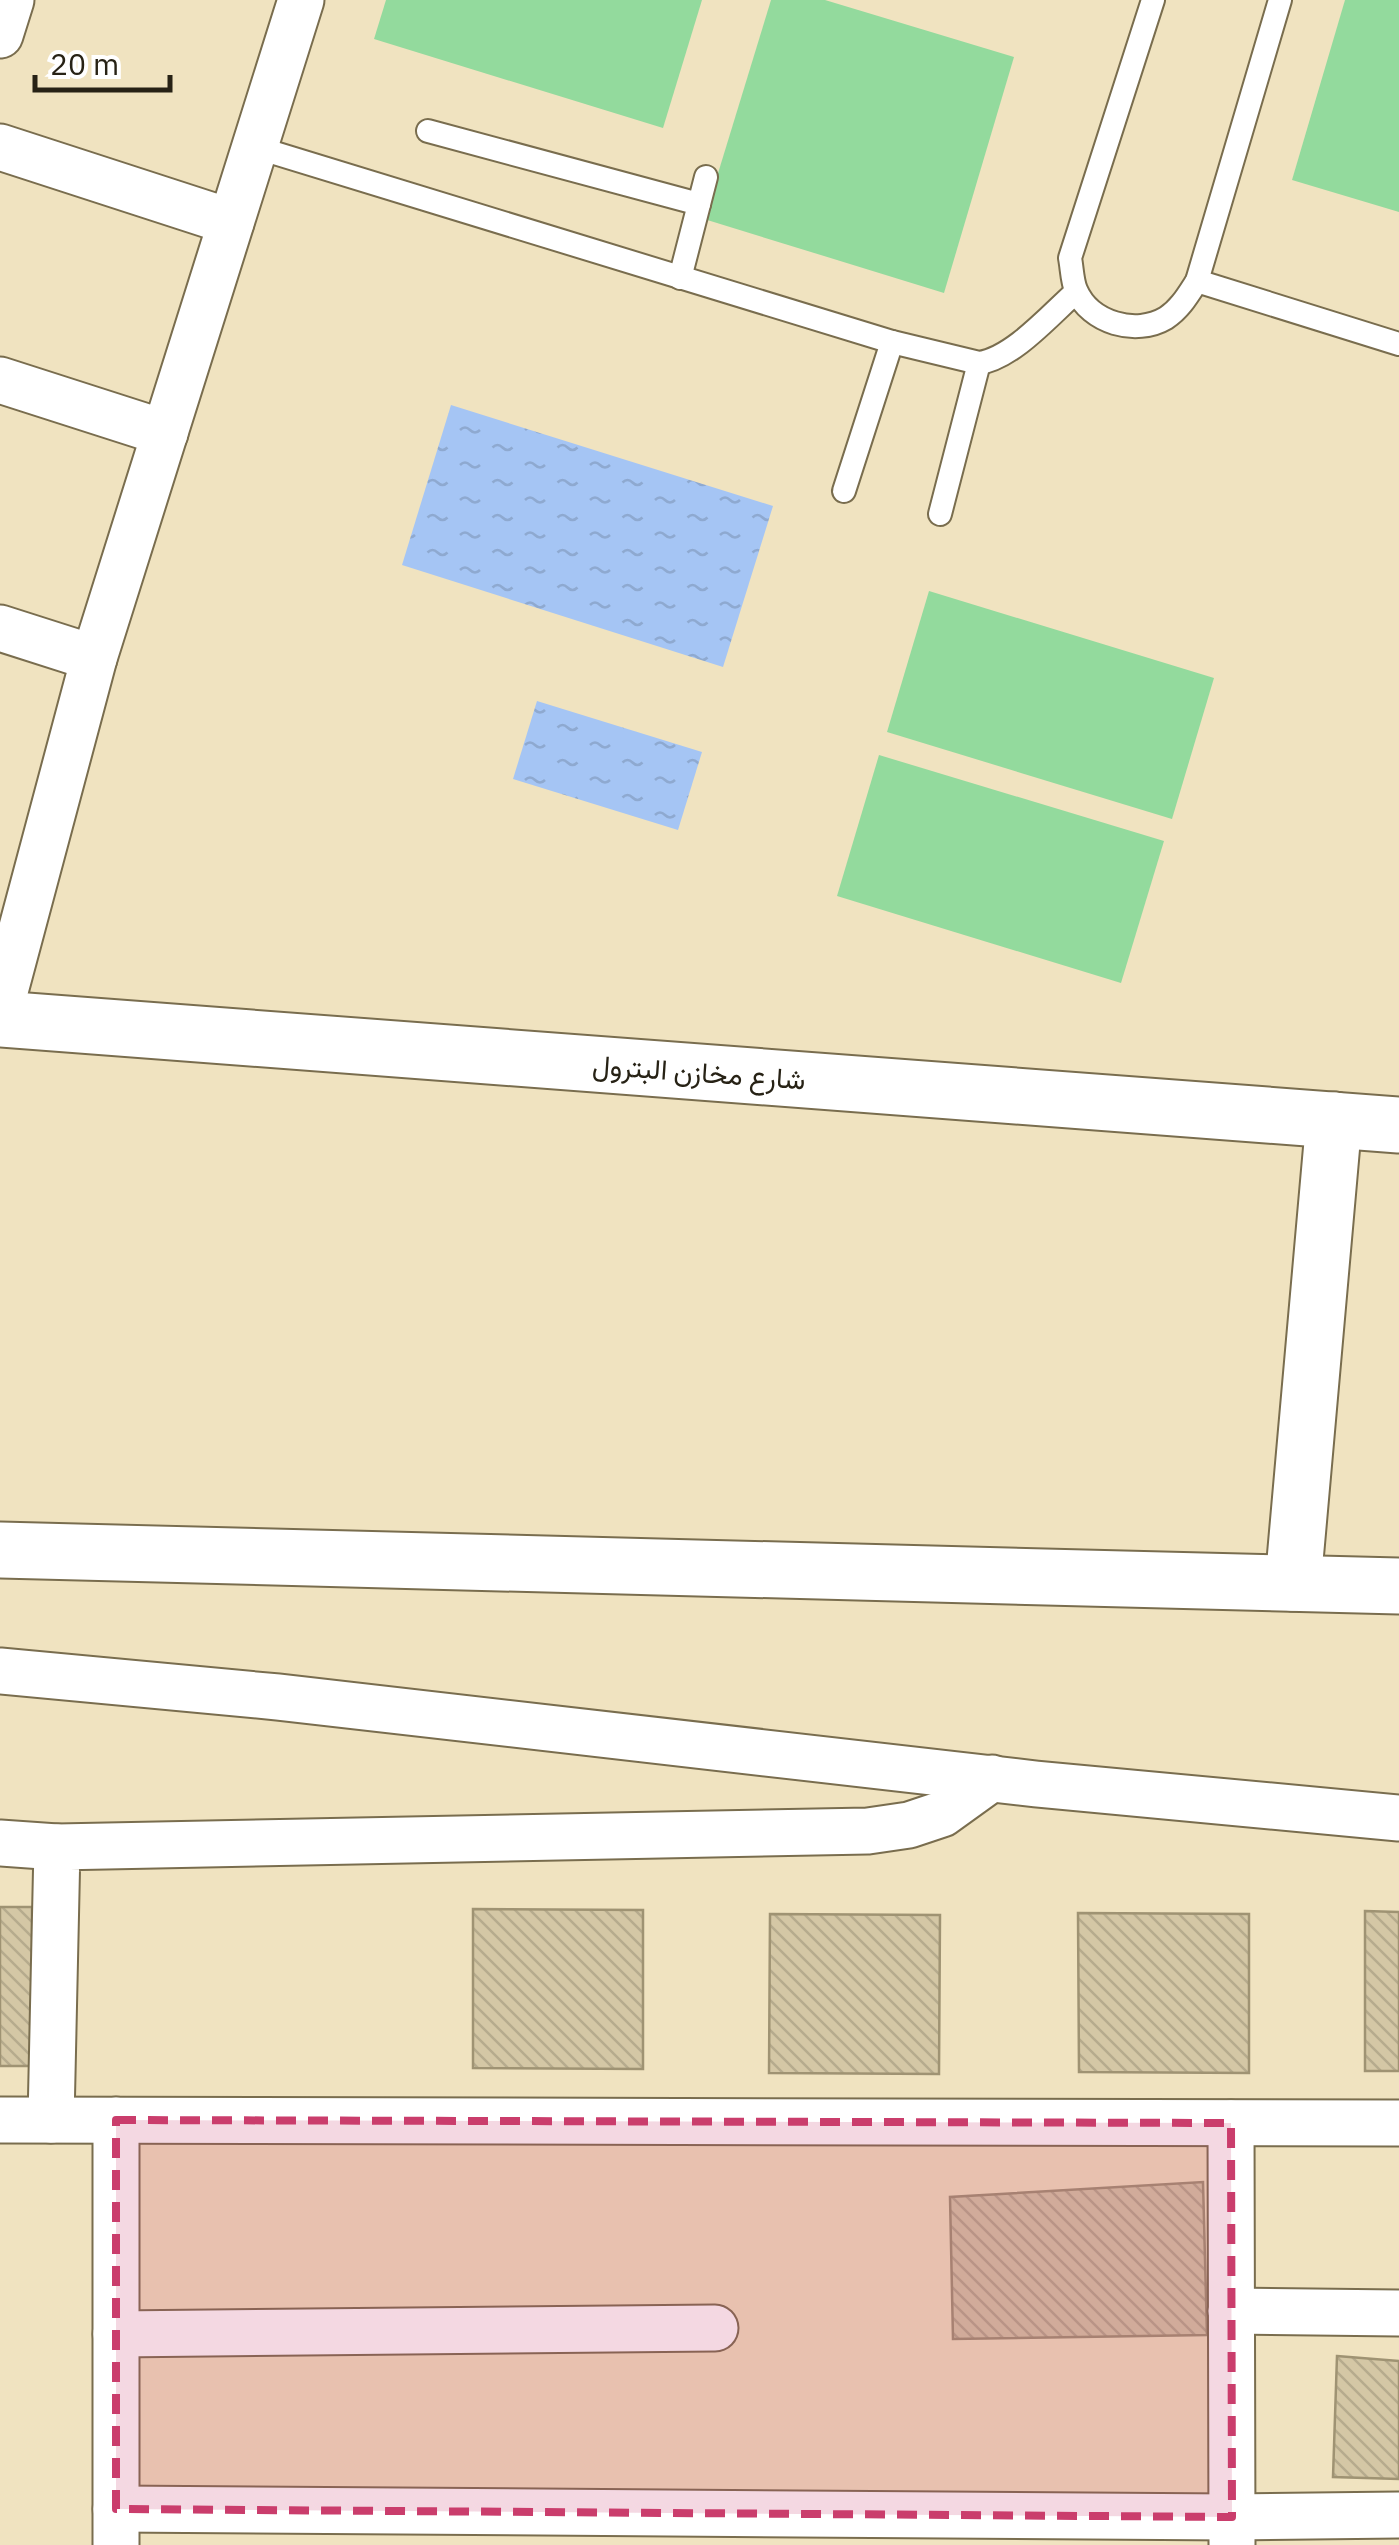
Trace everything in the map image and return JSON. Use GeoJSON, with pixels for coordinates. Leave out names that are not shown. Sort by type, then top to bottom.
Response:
{"type":"FeatureCollection","features":[{"type":"Feature","properties":{"kind":"street"},"geometry":{"type":"LineString","coordinates":[[0,35],[12,0]]}},
{"type":"Feature","properties":{"kind":"street"},"geometry":{"type":"LineString","coordinates":[[0,1010],[94,658],[299,0]]}},
{"type":"Feature","properties":{"kind":"street"},"geometry":{"type":"LineString","coordinates":[[0,146],[231,222]]}},
{"type":"Feature","properties":{"kind":"street"},"geometry":{"type":"LineString","coordinates":[[0,380],[165,432]]}},
{"type":"Feature","properties":{"kind":"street"},"geometry":{"type":"LineString","coordinates":[[0,628],[94,658]]}},
{"type":"Feature","properties":{"kind":"street","name":"شارع مخازن البترول"},"geometry":{"type":"LineString","coordinates":[[0,1019],[1399,1125]]}},
{"type":"Feature","properties":{"kind":"street"},"geometry":{"type":"LineString","coordinates":[[1294,1583],[1334,1120]]}},
{"type":"Feature","properties":{"kind":"street"},"geometry":{"type":"LineString","coordinates":[[0,1550],[1399,1586]]}},
{"type":"Feature","properties":{"kind":"street"},"geometry":{"type":"LineString","coordinates":[[0,1671],[1399,1818]]}},
{"type":"Feature","properties":{"kind":"street"},"geometry":{"type":"LineString","coordinates":[[0,1843],[57,1847],[868,1832],[942,1814],[992,1778]]}},
{"type":"Feature","properties":{"kind":"street"},"geometry":{"type":"LineString","coordinates":[[51,2120],[57,1847]]}},
{"type":"Feature","properties":{"kind":"street"},"geometry":{"type":"LineString","coordinates":[[0,2120],[1399,2123]]}},
{"type":"Feature","properties":{"kind":"street"},"geometry":{"type":"LineString","coordinates":[[116,2120],[116,2527],[1232,2531],[1399,2516]]}},
{"type":"Feature","properties":{"kind":"street"},"geometry":{"type":"LineString","coordinates":[[1230,2122],[1232,2531]]}},
{"type":"Feature","properties":{"kind":"street"},"geometry":{"type":"LineString","coordinates":[[1231,2312],[1399,2313]]}},
{"type":"Feature","properties":{"kind":"street"},"geometry":{"type":"LineString","coordinates":[[116,2334],[715,2328]]}},
{"type":"Feature","properties":{"kind":"lane"},"geometry":{"type":"LineString","coordinates":[[1154,0],[1070,258],[1076,292],[1098,317],[1131,327],[1164,319],[1184,302],[1197,281],[1280,0]]}},
{"type":"Feature","properties":{"kind":"lane"},"geometry":{"type":"LineString","coordinates":[[428,132],[699,204]]}},
{"type":"Feature","properties":{"kind":"lane"},"geometry":{"type":"LineString","coordinates":[[254,147],[892,342],[979,364],[1008,352],[1076,292]]}},
{"type":"Feature","properties":{"kind":"lane"},"geometry":{"type":"LineString","coordinates":[[680,278],[706,177]]}},
{"type":"Feature","properties":{"kind":"lane"},"geometry":{"type":"LineString","coordinates":[[1197,281],[1399,344]]}},
{"type":"Feature","properties":{"kind":"lane"},"geometry":{"type":"LineString","coordinates":[[844,491],[892,342]]}},
{"type":"Feature","properties":{"kind":"lane"},"geometry":{"type":"LineString","coordinates":[[940,514],[979,364]]}},
{"type":"Feature","properties":{"kind":"highlighted area"},"geometry":{"type":"Polygon","coordinates":[[[116,2120],[1231,2123],[1232,2517],[116,2509],[116,2120]]]}},
{"type":"Feature","properties":{"kind":"green space"},"geometry":{"type":"Polygon","coordinates":[[[386,0],[702,0],[663,128],[374,39],[386,0]]]}},
{"type":"Feature","properties":{"kind":"green space"},"geometry":{"type":"Polygon","coordinates":[[[771,0],[825,0],[1014,57],[944,293],[704,219],[771,0]]]}},
{"type":"Feature","properties":{"kind":"green space"},"geometry":{"type":"Polygon","coordinates":[[[1345,0],[1399,0],[1399,212],[1292,180],[1345,0]]]}},
{"type":"Feature","properties":{"kind":"green space"},"geometry":{"type":"Polygon","coordinates":[[[929,591],[1214,678],[1172,819],[887,732],[929,591]]]}},
{"type":"Feature","properties":{"kind":"green space"},"geometry":{"type":"Polygon","coordinates":[[[879,755],[1164,841],[1121,983],[837,896],[879,755]]]}},
{"type":"Feature","properties":{"kind":"water"},"geometry":{"type":"Polygon","coordinates":[[[451,405],[773,506],[723,667],[402,565],[451,405]]]}},
{"type":"Feature","properties":{"kind":"water"},"geometry":{"type":"Polygon","coordinates":[[[537,701],[702,752],[678,830],[513,779],[537,701]]]}},
{"type":"Feature","properties":{"kind":"building"},"geometry":{"type":"Polygon","coordinates":[[[0,1907],[32,1907],[32,2066],[0,2066],[0,1907]]]}},
{"type":"Feature","properties":{"kind":"building"},"geometry":{"type":"Polygon","coordinates":[[[473,1909],[643,1910],[643,2069],[473,2068],[473,1909]]]}},
{"type":"Feature","properties":{"kind":"building"},"geometry":{"type":"Polygon","coordinates":[[[1365,1911],[1399,1912],[1399,2071],[1365,2071],[1365,1911]]]}},
{"type":"Feature","properties":{"kind":"building"},"geometry":{"type":"Polygon","coordinates":[[[1078,1913],[1249,1914],[1249,2073],[1079,2072],[1078,1913]]]}},
{"type":"Feature","properties":{"kind":"building"},"geometry":{"type":"Polygon","coordinates":[[[770,1914],[940,1915],[939,2074],[769,2073],[770,1914]]]}},
{"type":"Feature","properties":{"kind":"building"},"geometry":{"type":"Polygon","coordinates":[[[1203,2182],[1207,2335],[953,2339],[950,2197],[1203,2182]]]}},
{"type":"Feature","properties":{"kind":"building"},"geometry":{"type":"Polygon","coordinates":[[[1337,2356],[1399,2361],[1399,2479],[1333,2477],[1337,2356]]]}}]}
